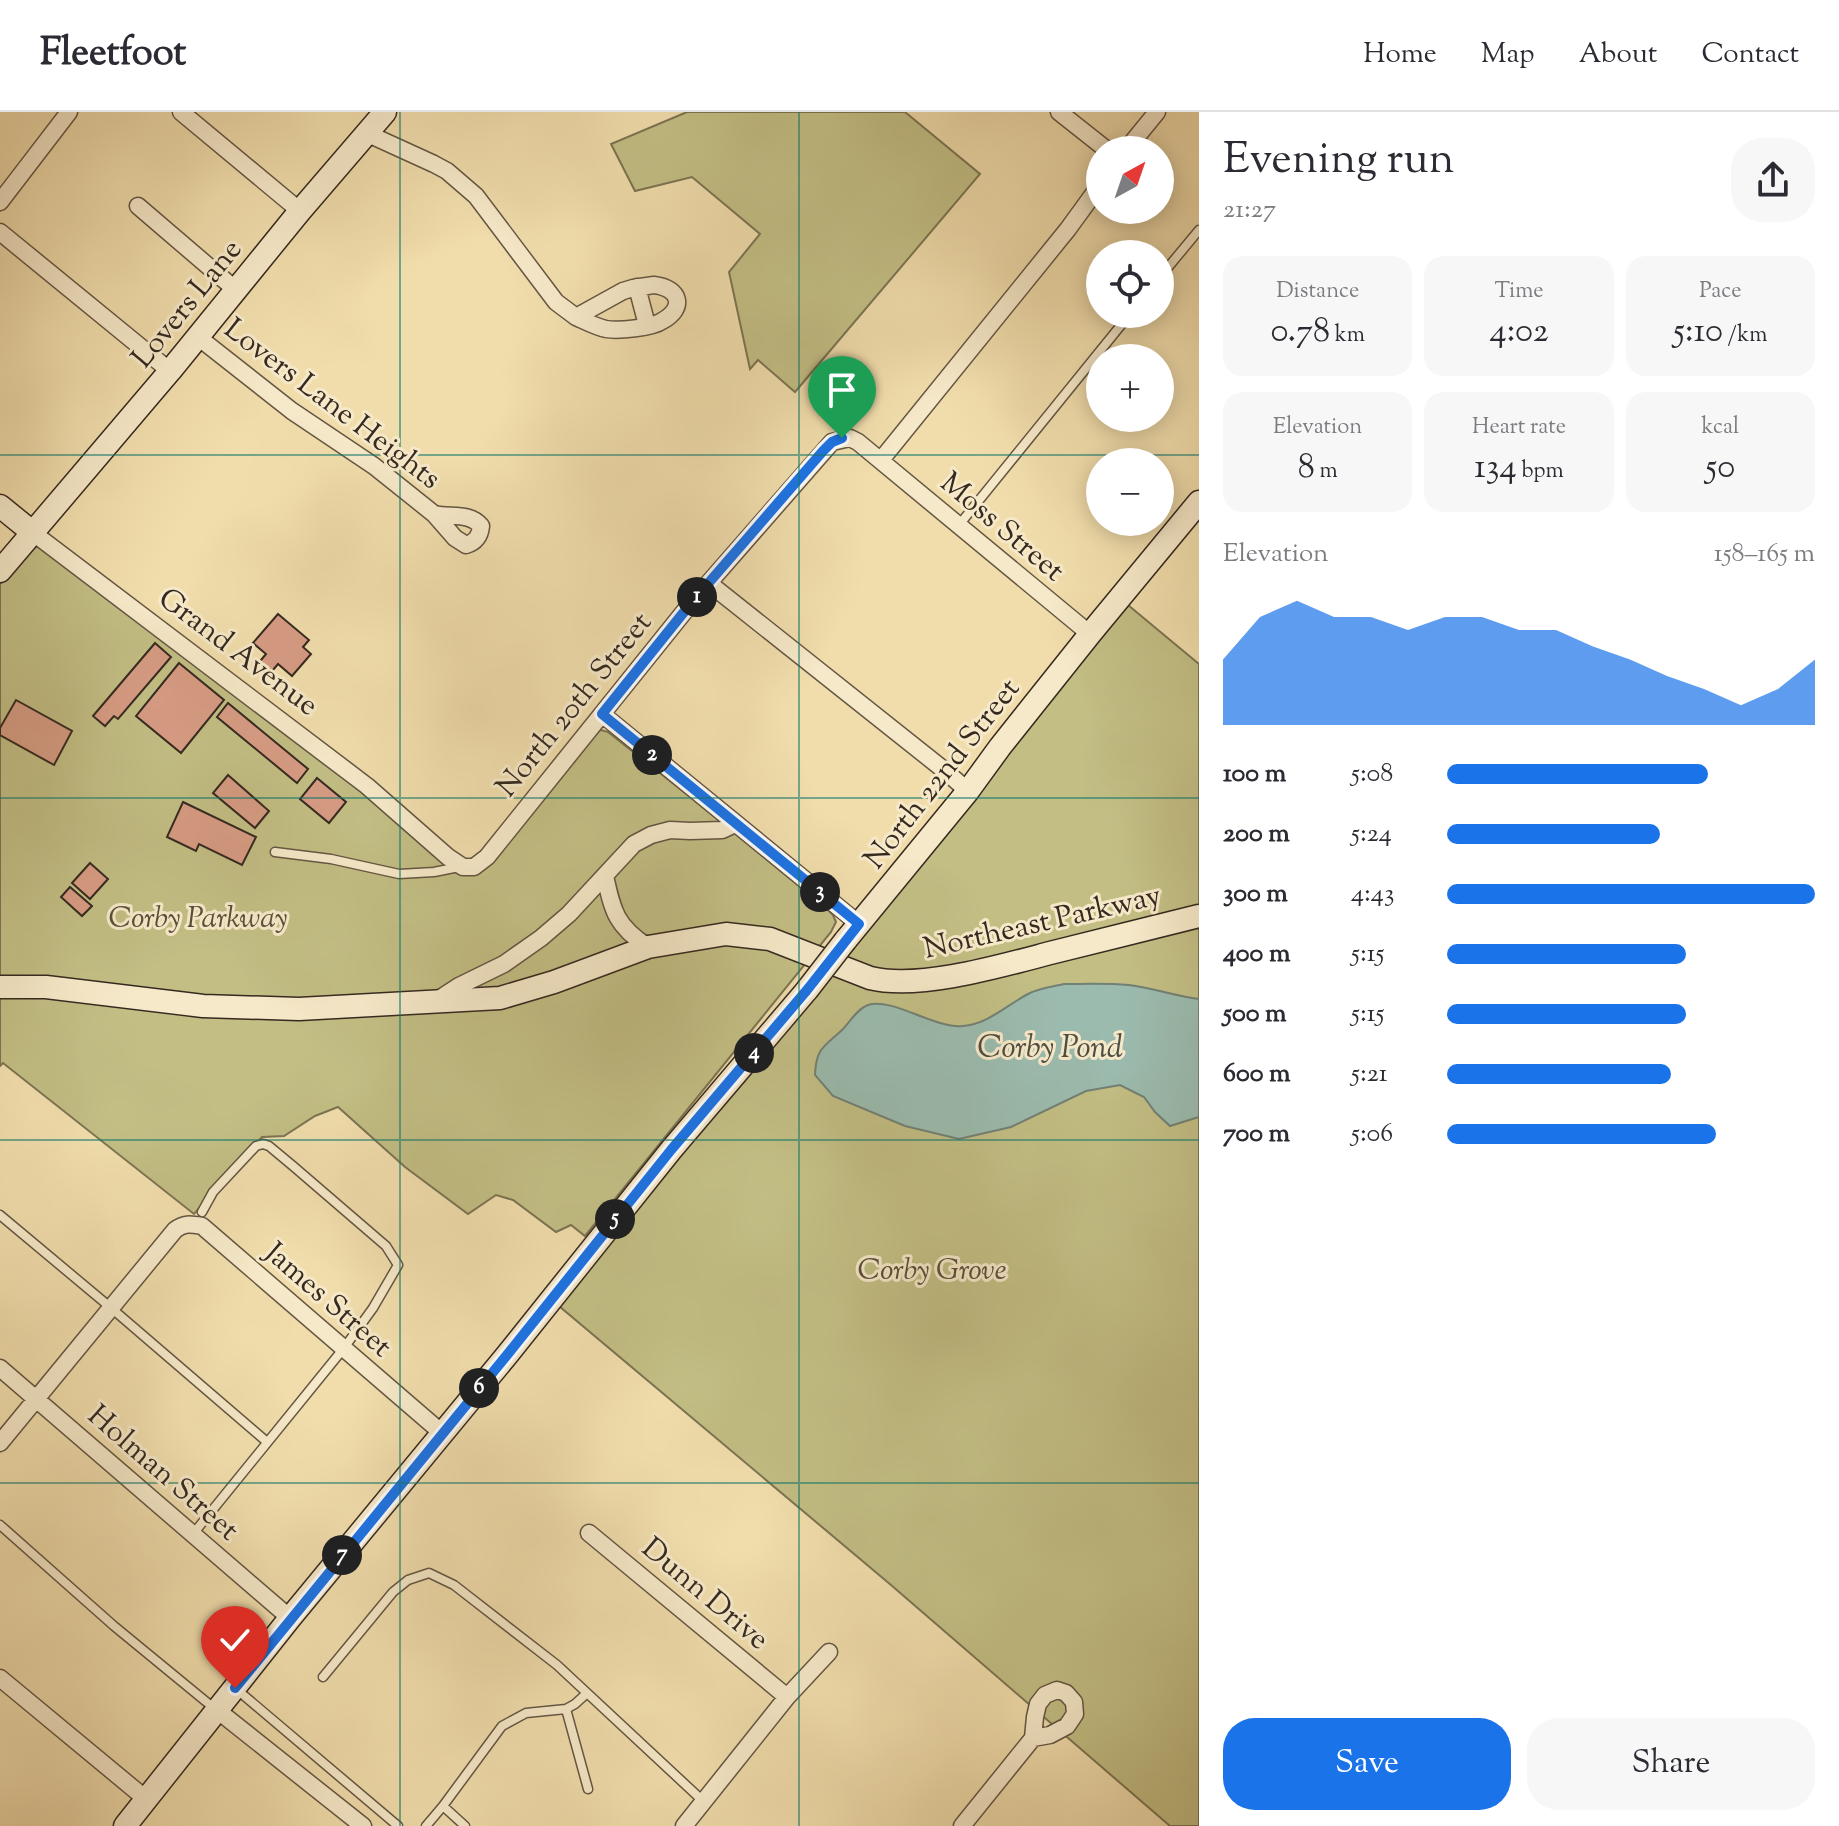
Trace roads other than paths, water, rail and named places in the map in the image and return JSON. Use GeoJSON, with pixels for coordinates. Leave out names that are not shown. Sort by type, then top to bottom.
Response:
{"type":"FeatureCollection","features":[{"type":"Feature","properties":{"kind":"street"},"geometry":{"type":"LineString","coordinates":[[0,202],[69,112]]}},
{"type":"Feature","properties":{"kind":"street"},"geometry":{"type":"LineString","coordinates":[[181,112],[300,211]]}},
{"type":"Feature","properties":{"kind":"street","name":"Lovers Lane"},"geometry":{"type":"LineString","coordinates":[[0,571],[385,112]]}},
{"type":"Feature","properties":{"kind":"street"},"geometry":{"type":"LineString","coordinates":[[1059,112],[1089,136]]}},
{"type":"Feature","properties":{"kind":"street"},"geometry":{"type":"LineString","coordinates":[[1137,136],[1157,112]]}},
{"type":"Feature","properties":{"kind":"street"},"geometry":{"type":"LineString","coordinates":[[366,133],[434,164],[463,184],[476,196],[556,302],[576,317],[603,329],[629,329],[658,324],[678,304],[675,294],[664,286],[637,287],[623,291],[576,317]]}},
{"type":"Feature","properties":{"kind":"street"},"geometry":{"type":"LineString","coordinates":[[881,460],[1086,204]]}},
{"type":"Feature","properties":{"kind":"street","name":"Lovers Lane Heights"},"geometry":{"type":"LineString","coordinates":[[138,206],[236,290]]}},
{"type":"Feature","properties":{"kind":"street"},"geometry":{"type":"LineString","coordinates":[[0,232],[170,371]]}},
{"type":"Feature","properties":{"kind":"street"},"geometry":{"type":"LineString","coordinates":[[637,287],[647,325]]}},
{"type":"Feature","properties":{"kind":"street","name":"Lovers Lane Heights"},"geometry":{"type":"LineString","coordinates":[[198,337],[292,411],[374,466],[434,514]]}},
{"type":"Feature","properties":{"kind":"street","name":"North 20th Street"},"geometry":{"type":"LineString","coordinates":[[463,867],[474,867],[487,857],[692,602],[832,442],[850,438],[881,460]]}},
{"type":"Feature","properties":{"kind":"street","name":"Moss Street"},"geometry":{"type":"LineString","coordinates":[[881,460],[1090,634]]}},
{"type":"Feature","properties":{"kind":"street","name":"North 22nd Street"},"geometry":{"type":"LineString","coordinates":[[125,1826],[671,1150],[807,990],[1199,502]]}},
{"type":"Feature","properties":{"kind":"street","name":"Grand Avenue"},"geometry":{"type":"LineString","coordinates":[[0,506],[367,786],[463,867]]}},
{"type":"Feature","properties":{"kind":"street"},"geometry":{"type":"LineString","coordinates":[[710,584],[968,791]]}},
{"type":"Feature","properties":{"kind":"street"},"geometry":{"type":"LineString","coordinates":[[602,714],[735,824],[852,932]]}},
{"type":"Feature","properties":{"kind":"street"},"geometry":{"type":"LineString","coordinates":[[435,1002],[459,986],[504,964],[541,938],[569,914],[634,844],[670,830],[722,830],[735,824]]}},
{"type":"Feature","properties":{"kind":"street"},"geometry":{"type":"LineString","coordinates":[[605,876],[619,922],[630,935],[648,947]]}},
{"type":"Feature","properties":{"kind":"street","name":"Northeast Parkway"},"geometry":{"type":"LineString","coordinates":[[648,947],[726,934],[770,939],[870,978],[886,982],[912,981],[996,967],[1199,916]]}},
{"type":"Feature","properties":{"kind":"street"},"geometry":{"type":"LineString","coordinates":[[0,987],[46,987],[203,1006],[299,1009],[500,998],[554,982],[648,947]]}},
{"type":"Feature","properties":{"kind":"street","name":"James Street"},"geometry":{"type":"LineString","coordinates":[[110,1307],[175,1230],[187,1223],[202,1226],[442,1433]]}},
{"type":"Feature","properties":{"kind":"street"},"geometry":{"type":"LineString","coordinates":[[0,1443],[110,1307]]}},
{"type":"Feature","properties":{"kind":"street","name":"Holman Street"},"geometry":{"type":"LineString","coordinates":[[0,1368],[290,1618]]}},
{"type":"Feature","properties":{"kind":"street","name":"Dunn Drive"},"geometry":{"type":"LineString","coordinates":[[589,1533],[787,1697]]}},
{"type":"Feature","properties":{"kind":"street"},"geometry":{"type":"LineString","coordinates":[[684,1826],[787,1697],[829,1652]]}},
{"type":"Feature","properties":{"kind":"street"},"geometry":{"type":"LineString","coordinates":[[0,1678],[146,1799]]}},
{"type":"Feature","properties":{"kind":"street"},"geometry":{"type":"LineString","coordinates":[[217,1710],[363,1826]]}},
{"type":"Feature","properties":{"kind":"street"},"geometry":{"type":"LineString","coordinates":[[962,1826],[1033,1738]]}},
{"type":"Feature","properties":{"kind":"lane"},"geometry":{"type":"LineString","coordinates":[[1174,260],[1199,230]]}},
{"type":"Feature","properties":{"kind":"lane"},"geometry":{"type":"LineString","coordinates":[[959,526],[1119,328]]}},
{"type":"Feature","properties":{"kind":"lane"},"geometry":{"type":"LineString","coordinates":[[275,852],[331,859],[399,874],[463,867]]}},
{"type":"Feature","properties":{"kind":"lane"},"geometry":{"type":"LineString","coordinates":[[193,1535],[344,1348],[373,1308],[398,1265],[386,1246],[263,1144],[256,1146],[213,1192],[202,1212]]}},
{"type":"Feature","properties":{"kind":"lane"},"geometry":{"type":"LineString","coordinates":[[0,1215],[267,1442]]}},
{"type":"Feature","properties":{"kind":"lane"},"geometry":{"type":"LineString","coordinates":[[0,1525],[114,1626],[217,1710]]}},
{"type":"Feature","properties":{"kind":"lane"},"geometry":{"type":"LineString","coordinates":[[323,1677],[393,1592],[408,1580],[429,1573],[454,1585],[557,1665],[704,1801]]}},
{"type":"Feature","properties":{"kind":"lane"},"geometry":{"type":"LineString","coordinates":[[235,1688],[398,1826]]}},
{"type":"Feature","properties":{"kind":"lane"},"geometry":{"type":"LineString","coordinates":[[426,1826],[502,1726],[526,1713],[566,1709],[586,1694]]}},
{"type":"Feature","properties":{"kind":"lane"},"geometry":{"type":"LineString","coordinates":[[566,1709],[588,1789]]}},
{"type":"Feature","properties":{"kind":"lane"},"geometry":{"type":"LineString","coordinates":[[443,1806],[465,1826]]}},
{"type":"Feature","properties":{"kind":"water","name":"Corby Pond"},"geometry":{"type":"Polygon","coordinates":[[[1064,984],[1129,985],[1199,999],[1199,1117],[1170,1126],[1144,1097],[1120,1085],[1086,1091],[1011,1127],[959,1139],[905,1126],[833,1096],[815,1075],[822,1049],[868,1005],[889,1005],[940,1023],[963,1026],[989,1018],[1032,992],[1064,984]]]}},
{"type":"Feature","properties":{"kind":"park label","name":"Corby Parkway"},"geometry":{"type":"Point","coordinates":[198,917]}},
{"type":"Feature","properties":{"kind":"park label","name":"Corby Grove"},"geometry":{"type":"Point","coordinates":[932,1269]}}]}
